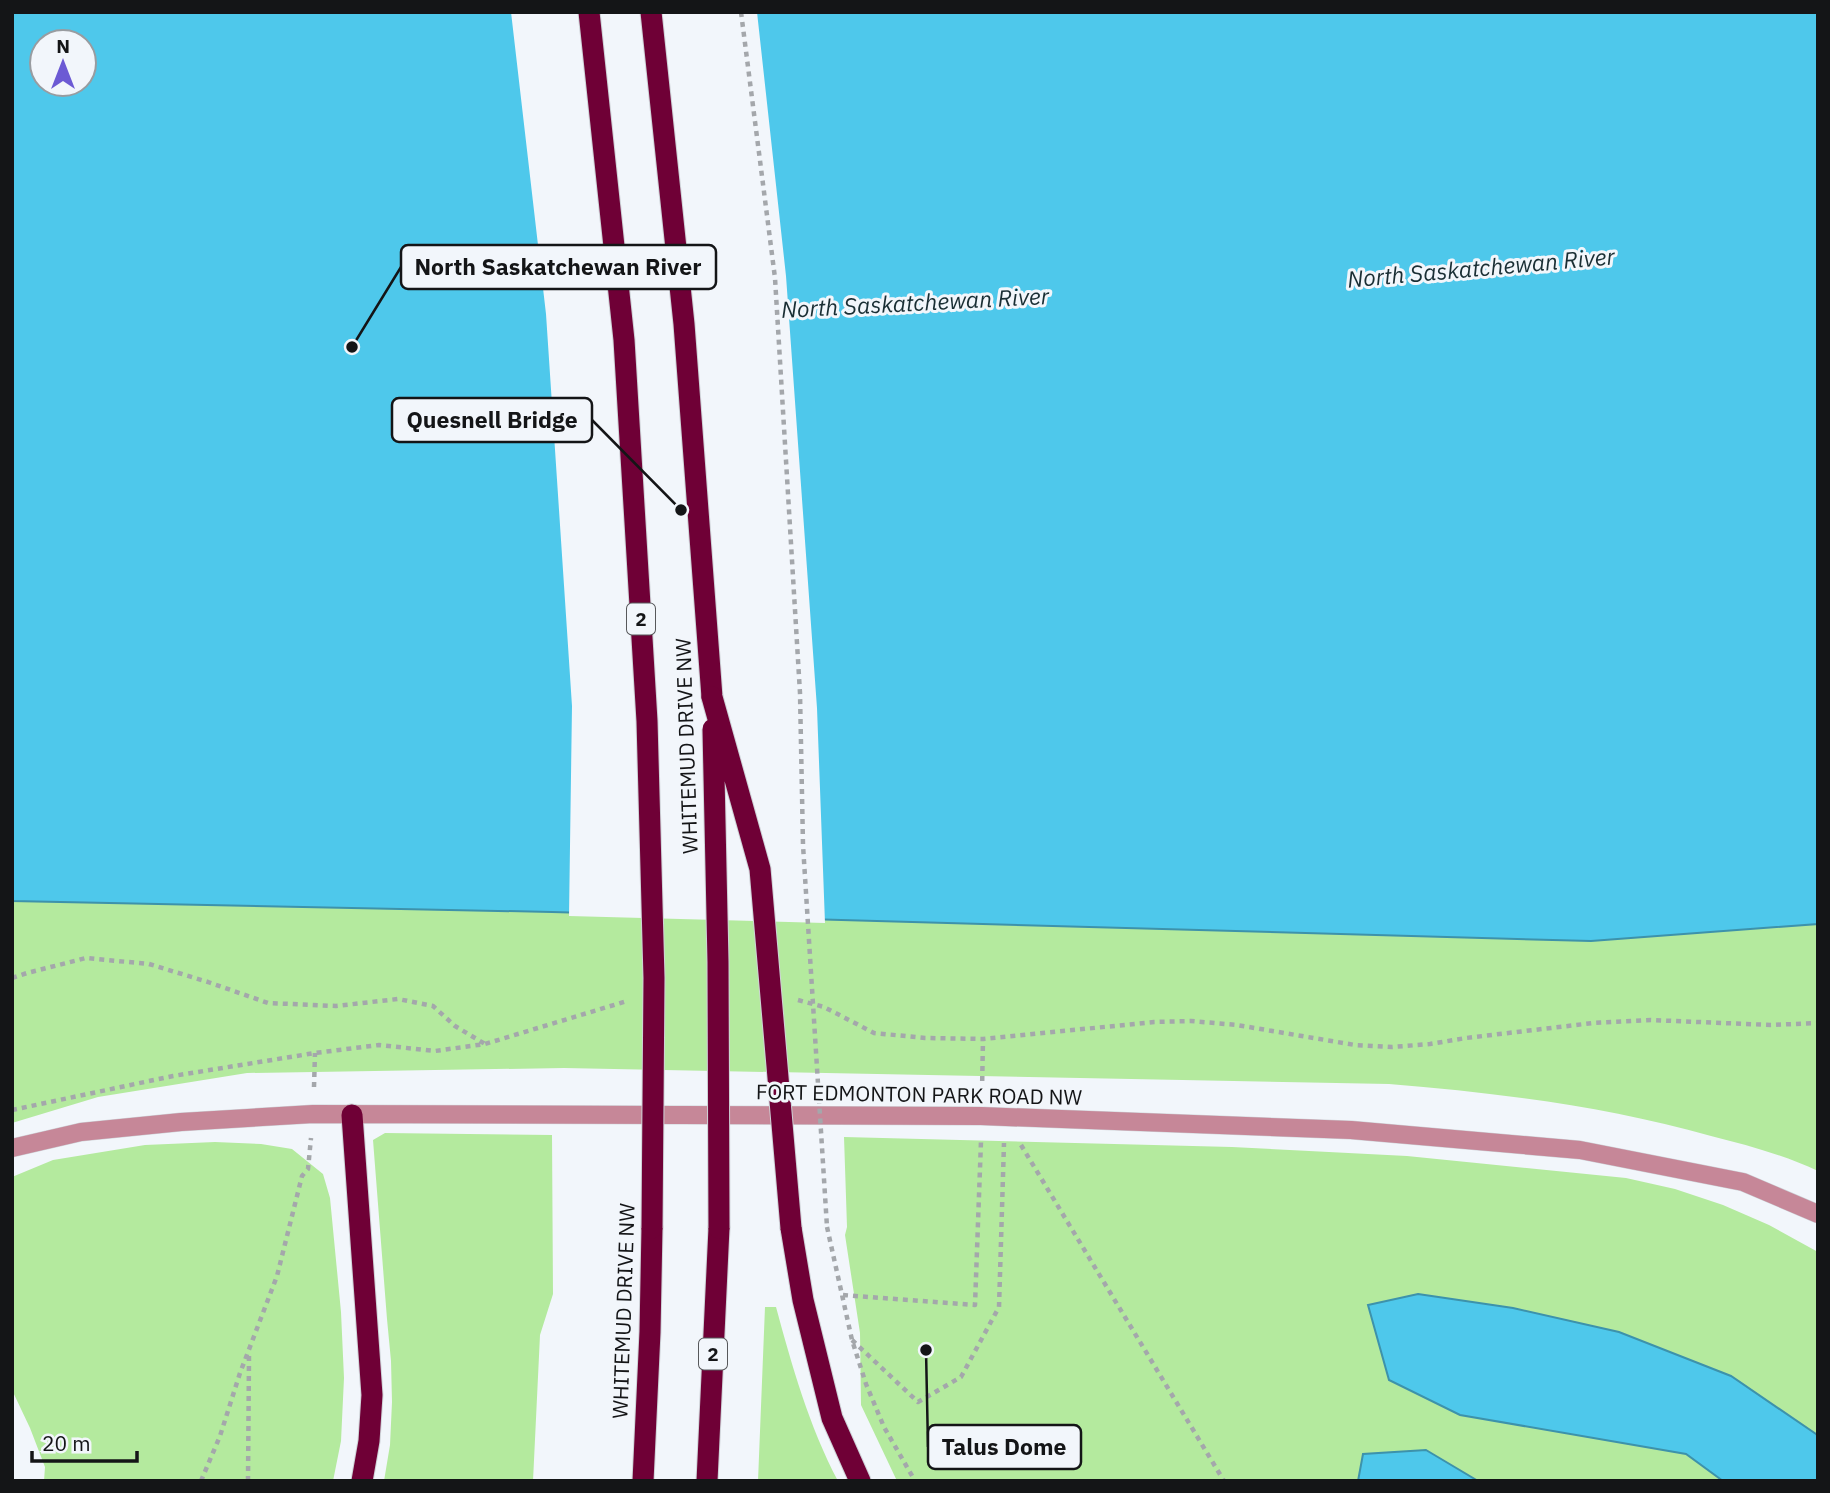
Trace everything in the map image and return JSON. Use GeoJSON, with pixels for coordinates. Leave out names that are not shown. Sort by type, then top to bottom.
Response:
{"type":"FeatureCollection","features":[{"type":"Feature","properties":{"kind":"highway","name":"WHITEMUD DRIVE NW"},"geometry":{"type":"LineString","coordinates":[[589,12],[624,340],[647,721],[654,978],[650,1332],[643,1481]]}},
{"type":"Feature","properties":{"kind":"highway","name":"WHITEMUD DRIVE NW"},"geometry":{"type":"LineString","coordinates":[[651,12],[684,324],[712,697],[718,948],[719,1228],[707,1481]]}},
{"type":"Feature","properties":{"kind":"highway"},"geometry":{"type":"LineString","coordinates":[[712,697],[760,869],[791,1228],[803,1300],[832,1418],[860,1481]]}},
{"type":"Feature","properties":{"kind":"highway"},"geometry":{"type":"LineString","coordinates":[[352,1115],[372,1395],[369,1441],[362,1481]]}},
{"type":"Feature","properties":{"kind":"street","name":"FORT EDMONTON PARK ROAD NW"},"geometry":{"type":"LineString","coordinates":[[12,1148],[81,1132],[181,1122],[313,1114],[1005,1117],[1351,1130],[1580,1150],[1743,1182],[1818,1214]]}},
{"type":"Feature","properties":{"kind":"path"},"geometry":{"type":"LineString","coordinates":[[741,12],[775,278],[800,693],[803,845],[827,1227],[852,1340],[866,1384],[884,1427],[915,1481]]}},
{"type":"Feature","properties":{"kind":"path"},"geometry":{"type":"LineString","coordinates":[[12,978],[86,958],[149,964],[268,1003],[336,1006],[398,999],[433,1006],[455,1026],[485,1044]]}},
{"type":"Feature","properties":{"kind":"path"},"geometry":{"type":"LineString","coordinates":[[790,998],[824,1007],[874,1033],[925,1038],[983,1039],[1154,1022],[1191,1021],[1237,1025],[1354,1045],[1392,1047],[1593,1023],[1651,1020],[1771,1025],[1818,1023]]}},
{"type":"Feature","properties":{"kind":"path"},"geometry":{"type":"LineString","coordinates":[[12,1110],[173,1076],[315,1053],[379,1045],[435,1051],[485,1044],[629,1000]]}},
{"type":"Feature","properties":{"kind":"path"},"geometry":{"type":"LineString","coordinates":[[201,1481],[220,1436],[240,1373],[277,1276],[302,1175],[308,1169],[315,1053]]}},
{"type":"Feature","properties":{"kind":"path"},"geometry":{"type":"LineString","coordinates":[[852,1340],[918,1402],[961,1377],[999,1307],[1005,1117]]}},
{"type":"Feature","properties":{"kind":"path"},"geometry":{"type":"LineString","coordinates":[[1005,1117],[1224,1481]]}},
{"type":"Feature","properties":{"kind":"path"},"geometry":{"type":"LineString","coordinates":[[843,1295],[975,1306],[981,1137]]}},
{"type":"Feature","properties":{"kind":"path"},"geometry":{"type":"LineString","coordinates":[[248,1481],[249,1352]]}},
{"type":"Feature","properties":{"kind":"green space"},"geometry":{"type":"Polygon","coordinates":[[[12,901],[552,912],[1591,941],[1818,924],[1818,1171],[1752,1147],[1632,1116],[1511,1096],[1389,1084],[564,1068],[247,1073],[98,1097],[12,1123],[12,901]]]}},
{"type":"Feature","properties":{"kind":"green space"},"geometry":{"type":"Polygon","coordinates":[[[385,1133],[552,1135],[553,1294],[540,1335],[533,1481],[384,1481],[390,1445],[391,1361],[373,1140],[385,1133]]]}},
{"type":"Feature","properties":{"kind":"green space"},"geometry":{"type":"Polygon","coordinates":[[[844,1137],[1232,1147],[1407,1156],[1626,1178],[1675,1189],[1723,1205],[1769,1225],[1818,1252],[1818,1481],[897,1481],[861,1405],[860,1333],[845,1235],[844,1137]]]}},
{"type":"Feature","properties":{"kind":"green space"},"geometry":{"type":"Polygon","coordinates":[[[215,1142],[261,1144],[292,1149],[323,1174],[330,1198],[341,1312],[344,1378],[341,1441],[333,1481],[44,1481],[45,1467],[12,1390],[12,1177],[53,1160],[145,1145],[215,1142]]]}},
{"type":"Feature","properties":{"kind":"green space"},"geometry":{"type":"Polygon","coordinates":[[[765,1307],[776,1307],[810,1417],[838,1481],[758,1481],[765,1307]]]}},
{"type":"Feature","properties":{"kind":"water"},"geometry":{"type":"Polygon","coordinates":[[[12,12],[1818,12],[1818,924],[1591,941],[552,912],[12,901],[12,12]]]}},
{"type":"Feature","properties":{"kind":"water"},"geometry":{"type":"Polygon","coordinates":[[[1418,1294],[1513,1308],[1619,1332],[1731,1376],[1818,1436],[1818,1481],[1723,1481],[1686,1454],[1460,1415],[1389,1380],[1368,1305],[1418,1294]]]}},
{"type":"Feature","properties":{"kind":"water"},"geometry":{"type":"Polygon","coordinates":[[[1426,1450],[1478,1481],[1358,1481],[1363,1454],[1426,1450]]]}},
{"type":"Feature","properties":{"kind":"pier"},"geometry":{"type":"Polygon","coordinates":[[[511,12],[757,12],[786,276],[817,708],[825,923],[569,916],[572,706],[546,314],[511,12]]]}},
{"type":"Feature","properties":{"kind":"place","name":"North Saskatchewan River"},"geometry":{"type":"Point","coordinates":[352,347]}},
{"type":"Feature","properties":{"kind":"place","name":"Quesnell Bridge"},"geometry":{"type":"Point","coordinates":[681,510]}},
{"type":"Feature","properties":{"kind":"place","name":"Talus Dome"},"geometry":{"type":"Point","coordinates":[926,1350]}}]}
